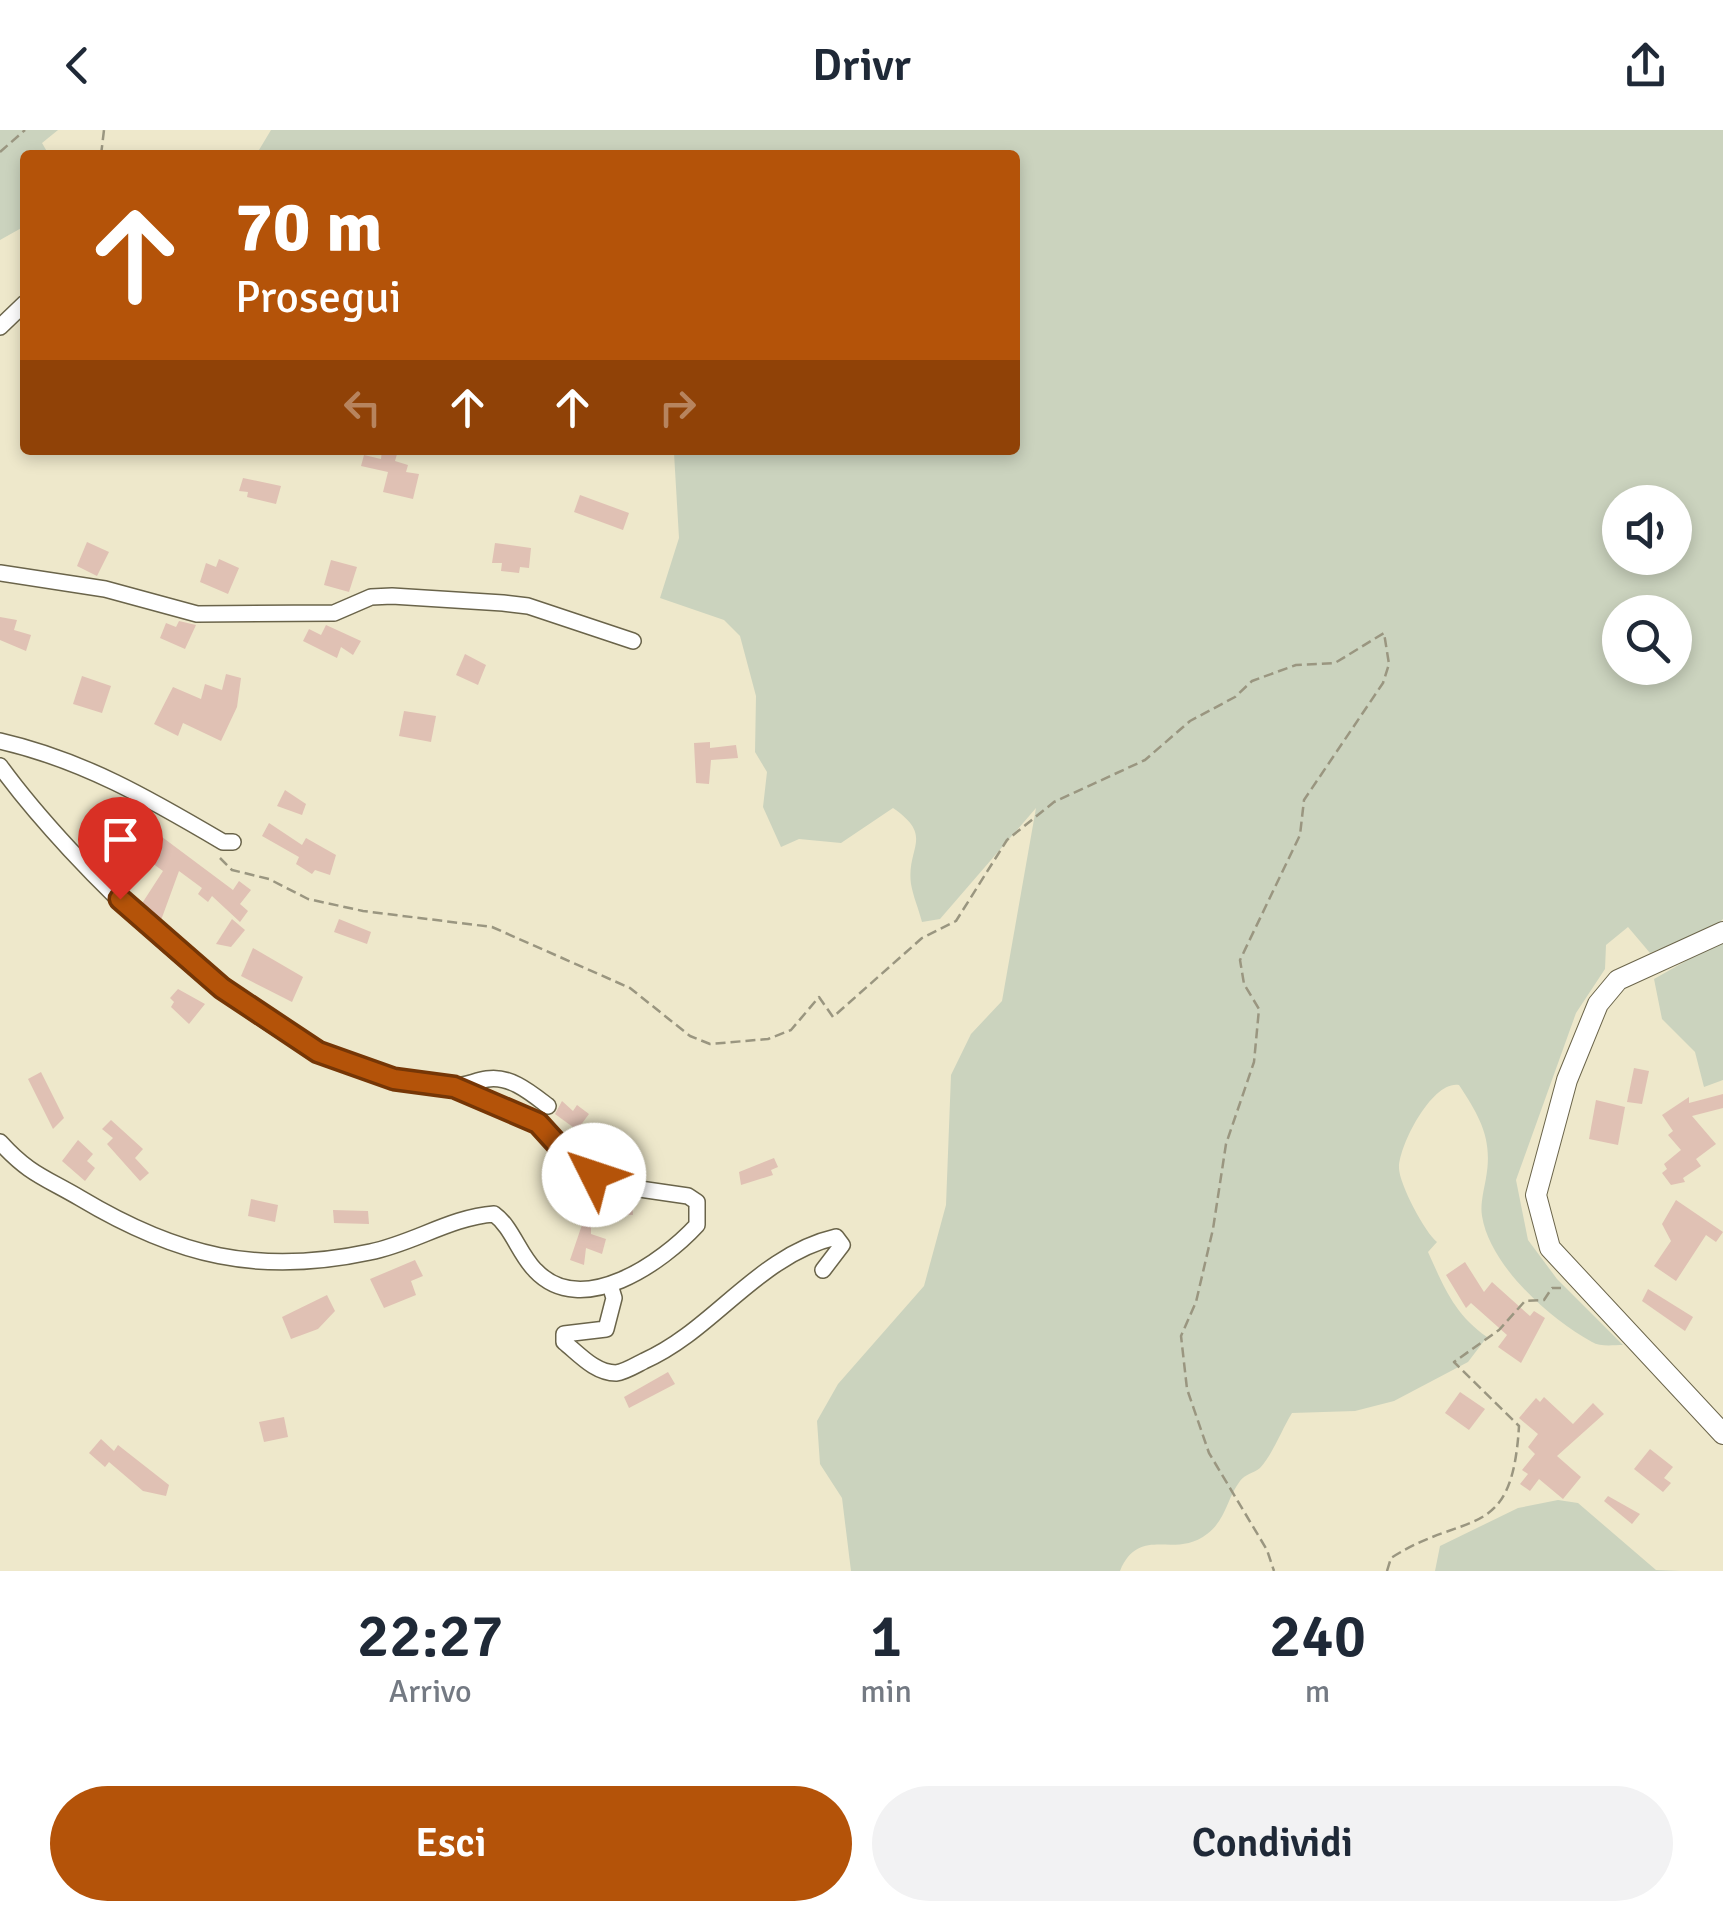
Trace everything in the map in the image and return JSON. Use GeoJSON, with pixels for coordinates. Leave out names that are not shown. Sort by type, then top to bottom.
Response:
{"type":"FeatureCollection","features":[{"type":"Feature","properties":{"kind":"street"},"geometry":{"type":"LineString","coordinates":[[0,327],[20,307]]}},
{"type":"Feature","properties":{"kind":"street"},"geometry":{"type":"LineString","coordinates":[[0,573],[105,589],[197,614],[334,613],[371,598],[392,596],[528,606],[633,641]]}},
{"type":"Feature","properties":{"kind":"street"},"geometry":{"type":"LineString","coordinates":[[0,742],[46,752],[122,783],[210,834],[234,842]]}},
{"type":"Feature","properties":{"kind":"street"},"geometry":{"type":"LineString","coordinates":[[0,766],[60,844],[222,988],[318,1052],[394,1079],[454,1087],[538,1123],[577,1166],[626,1187],[688,1196],[697,1202],[698,1225],[679,1246],[649,1267],[610,1285],[581,1288],[555,1284],[536,1272],[494,1214],[375,1252],[316,1262],[239,1260],[178,1248],[126,1226],[26,1170],[0,1142]]}},
{"type":"Feature","properties":{"kind":"street"},"geometry":{"type":"LineString","coordinates":[[1723,932],[1618,980],[1598,1004],[1567,1080],[1536,1195],[1550,1248],[1723,1434]]}},
{"type":"Feature","properties":{"kind":"street"},"geometry":{"type":"LineString","coordinates":[[454,1087],[484,1079],[509,1080],[548,1106]]}},
{"type":"Feature","properties":{"kind":"street"},"geometry":{"type":"LineString","coordinates":[[610,1285],[614,1298],[606,1329],[564,1334],[564,1342],[599,1370],[618,1373],[682,1344],[745,1286],[803,1248],[836,1237],[842,1245],[823,1270]]}},
{"type":"Feature","properties":{"kind":"path"},"geometry":{"type":"LineString","coordinates":[[0,152],[25,130]]}},
{"type":"Feature","properties":{"kind":"path"},"geometry":{"type":"LineString","coordinates":[[210,834],[222,863],[269,878],[308,900],[492,927],[630,988],[690,1036],[710,1044],[768,1039],[792,1030],[819,997],[834,1017],[922,938],[956,921],[1008,840],[1054,802],[1145,760],[1190,721],[1235,697],[1252,682],[1296,665],[1335,664],[1384,632],[1389,664],[1383,682],[1304,800],[1300,835],[1240,960],[1244,984],[1260,1009],[1254,1062],[1226,1144],[1213,1229],[1196,1302],[1181,1336],[1187,1389],[1209,1454],[1267,1550],[1274,1571]]}},
{"type":"Feature","properties":{"kind":"path"},"geometry":{"type":"LineString","coordinates":[[1386,1571],[1391,1558],[1420,1538],[1476,1522],[1507,1495],[1519,1426],[1454,1362],[1499,1330],[1525,1301],[1544,1300],[1552,1288],[1587,1288]]}},
{"type":"Feature","properties":{"kind":"green space"},"geometry":{"type":"Polygon","coordinates":[[[0,130],[58,130],[42,143],[46,150],[20,150],[20,229],[0,240],[0,130]]]}},
{"type":"Feature","properties":{"kind":"green space"},"geometry":{"type":"Polygon","coordinates":[[[271,130],[1723,130],[1723,919],[1715,927],[1650,953],[1628,927],[1606,945],[1605,969],[1576,1013],[1516,1180],[1528,1240],[1557,1279],[1623,1345],[1595,1344],[1576,1332],[1541,1305],[1509,1272],[1487,1235],[1482,1216],[1488,1164],[1483,1129],[1459,1085],[1449,1086],[1420,1115],[1405,1143],[1399,1167],[1413,1207],[1437,1242],[1428,1252],[1445,1288],[1466,1319],[1487,1337],[1468,1362],[1394,1401],[1355,1411],[1292,1413],[1265,1462],[1240,1481],[1222,1516],[1207,1534],[1182,1544],[1137,1549],[1120,1571],[851,1571],[842,1498],[820,1464],[817,1421],[838,1384],[924,1286],[946,1205],[951,1075],[971,1034],[1002,1001],[1036,808],[940,919],[922,922],[911,884],[916,835],[906,818],[893,808],[841,843],[799,839],[781,847],[763,807],[767,772],[755,752],[756,696],[740,636],[724,620],[660,598],[679,538],[674,455],[1020,455],[1020,150],[259,150],[271,130]]]}},
{"type":"Feature","properties":{"kind":"green space"},"geometry":{"type":"Polygon","coordinates":[[[1723,940],[1723,1080],[1704,1087],[1695,1052],[1662,1019],[1654,979],[1723,940]]]}},
{"type":"Feature","properties":{"kind":"green space"},"geometry":{"type":"Polygon","coordinates":[[[1558,1500],[1578,1503],[1656,1570],[1681,1571],[1435,1571],[1440,1546],[1518,1508],[1558,1500]]]}},
{"type":"Feature","properties":{"kind":"building"},"geometry":{"type":"Polygon","coordinates":[[[364,455],[381,459],[381,455],[397,455],[395,461],[408,465],[406,472],[419,474],[413,499],[383,492],[388,472],[361,466],[364,455]]]}},
{"type":"Feature","properties":{"kind":"building"},"geometry":{"type":"Polygon","coordinates":[[[243,478],[281,486],[276,504],[247,497],[248,492],[239,491],[243,478]]]}},
{"type":"Feature","properties":{"kind":"building"},"geometry":{"type":"Polygon","coordinates":[[[580,495],[629,513],[623,530],[574,512],[580,495]]]}},
{"type":"Feature","properties":{"kind":"building"},"geometry":{"type":"Polygon","coordinates":[[[87,542],[109,552],[97,576],[77,566],[87,542]]]}},
{"type":"Feature","properties":{"kind":"building"},"geometry":{"type":"Polygon","coordinates":[[[495,543],[531,548],[529,568],[520,567],[519,573],[501,571],[502,563],[492,563],[495,543]]]}},
{"type":"Feature","properties":{"kind":"building"},"geometry":{"type":"Polygon","coordinates":[[[219,559],[239,568],[228,594],[200,582],[206,563],[216,567],[219,559]]]}},
{"type":"Feature","properties":{"kind":"building"},"geometry":{"type":"Polygon","coordinates":[[[331,560],[357,567],[349,592],[324,585],[331,560]]]}},
{"type":"Feature","properties":{"kind":"building"},"geometry":{"type":"Polygon","coordinates":[[[0,617],[17,620],[14,630],[31,635],[26,651],[0,640],[0,617]]]}},
{"type":"Feature","properties":{"kind":"building"},"geometry":{"type":"Polygon","coordinates":[[[179,621],[196,625],[185,649],[160,638],[166,623],[176,627],[179,621]]]}},
{"type":"Feature","properties":{"kind":"building"},"geometry":{"type":"Polygon","coordinates":[[[326,625],[361,641],[353,655],[341,647],[337,658],[303,641],[309,629],[321,635],[326,625]]]}},
{"type":"Feature","properties":{"kind":"building"},"geometry":{"type":"Polygon","coordinates":[[[465,654],[486,665],[478,685],[456,675],[465,654]]]}},
{"type":"Feature","properties":{"kind":"building"},"geometry":{"type":"Polygon","coordinates":[[[226,674],[241,678],[237,707],[221,741],[183,723],[178,736],[154,724],[173,687],[201,699],[205,684],[222,690],[226,674]]]}},
{"type":"Feature","properties":{"kind":"building"},"geometry":{"type":"Polygon","coordinates":[[[82,676],[111,686],[102,713],[73,704],[82,676]]]}},
{"type":"Feature","properties":{"kind":"building"},"geometry":{"type":"Polygon","coordinates":[[[404,711],[436,716],[431,742],[399,736],[404,711]]]}},
{"type":"Feature","properties":{"kind":"building"},"geometry":{"type":"Polygon","coordinates":[[[710,742],[710,748],[736,745],[738,758],[711,760],[709,784],[696,783],[694,743],[710,742]]]}},
{"type":"Feature","properties":{"kind":"building"},"geometry":{"type":"Polygon","coordinates":[[[285,790],[306,804],[302,815],[277,806],[285,790]]]}},
{"type":"Feature","properties":{"kind":"building"},"geometry":{"type":"Polygon","coordinates":[[[269,823],[302,845],[306,838],[336,855],[330,875],[315,870],[312,874],[296,864],[299,857],[262,836],[269,823]]]}},
{"type":"Feature","properties":{"kind":"building"},"geometry":{"type":"Polygon","coordinates":[[[158,834],[233,890],[239,881],[251,890],[240,904],[248,911],[240,922],[212,896],[208,902],[198,894],[202,888],[179,871],[160,923],[141,905],[163,871],[144,857],[158,834]]]}},
{"type":"Feature","properties":{"kind":"building"},"geometry":{"type":"Polygon","coordinates":[[[232,919],[245,930],[231,947],[216,944],[232,919]]]}},
{"type":"Feature","properties":{"kind":"building"},"geometry":{"type":"Polygon","coordinates":[[[339,919],[371,932],[367,944],[334,932],[339,919]]]}},
{"type":"Feature","properties":{"kind":"building"},"geometry":{"type":"Polygon","coordinates":[[[253,948],[303,977],[292,1002],[241,976],[253,948]]]}},
{"type":"Feature","properties":{"kind":"building"},"geometry":{"type":"Polygon","coordinates":[[[178,989],[205,1004],[189,1024],[171,1007],[174,1002],[170,998],[178,989]]]}},
{"type":"Feature","properties":{"kind":"building"},"geometry":{"type":"Polygon","coordinates":[[[1634,1068],[1649,1071],[1642,1104],[1627,1102],[1634,1068]]]}},
{"type":"Feature","properties":{"kind":"building"},"geometry":{"type":"Polygon","coordinates":[[[41,1072],[64,1118],[53,1129],[28,1079],[41,1072]]]}},
{"type":"Feature","properties":{"kind":"building"},"geometry":{"type":"Polygon","coordinates":[[[1723,1094],[1723,1108],[1692,1116],[1716,1144],[1696,1159],[1701,1166],[1683,1178],[1685,1182],[1671,1185],[1662,1173],[1667,1169],[1664,1164],[1681,1150],[1668,1135],[1673,1131],[1662,1115],[1689,1097],[1689,1103],[1723,1094]]]}},
{"type":"Feature","properties":{"kind":"building"},"geometry":{"type":"Polygon","coordinates":[[[1596,1100],[1625,1107],[1618,1145],[1589,1139],[1596,1100]]]}},
{"type":"Feature","properties":{"kind":"building"},"geometry":{"type":"Polygon","coordinates":[[[562,1101],[573,1111],[577,1105],[589,1114],[577,1130],[555,1114],[562,1101]]]}},
{"type":"Feature","properties":{"kind":"building"},"geometry":{"type":"Polygon","coordinates":[[[111,1120],[143,1149],[135,1158],[149,1173],[140,1181],[107,1144],[113,1138],[102,1129],[111,1120]]]}},
{"type":"Feature","properties":{"kind":"building"},"geometry":{"type":"Polygon","coordinates":[[[78,1140],[93,1154],[87,1161],[95,1168],[85,1181],[62,1161],[78,1140]]]}},
{"type":"Feature","properties":{"kind":"building"},"geometry":{"type":"Polygon","coordinates":[[[774,1158],[778,1167],[771,1170],[773,1175],[741,1185],[739,1172],[774,1158]]]}},
{"type":"Feature","properties":{"kind":"building"},"geometry":{"type":"Polygon","coordinates":[[[597,1196],[632,1199],[633,1215],[597,1213],[597,1196]]]}},
{"type":"Feature","properties":{"kind":"building"},"geometry":{"type":"Polygon","coordinates":[[[251,1199],[278,1205],[275,1222],[248,1216],[251,1199]]]}},
{"type":"Feature","properties":{"kind":"building"},"geometry":{"type":"Polygon","coordinates":[[[1676,1200],[1723,1232],[1716,1242],[1706,1235],[1676,1281],[1654,1266],[1671,1241],[1662,1224],[1676,1200]]]}},
{"type":"Feature","properties":{"kind":"building"},"geometry":{"type":"Polygon","coordinates":[[[333,1210],[368,1211],[369,1224],[334,1223],[333,1210]]]}},
{"type":"Feature","properties":{"kind":"building"},"geometry":{"type":"Polygon","coordinates":[[[585,1216],[591,1218],[591,1234],[606,1239],[602,1254],[586,1248],[584,1265],[570,1260],[585,1216]]]}},
{"type":"Feature","properties":{"kind":"building"},"geometry":{"type":"Polygon","coordinates":[[[415,1260],[423,1276],[411,1281],[416,1295],[384,1308],[370,1279],[415,1260]]]}},
{"type":"Feature","properties":{"kind":"building"},"geometry":{"type":"Polygon","coordinates":[[[1465,1262],[1484,1292],[1492,1282],[1530,1316],[1534,1311],[1545,1318],[1521,1363],[1498,1347],[1507,1335],[1471,1303],[1466,1308],[1446,1275],[1465,1262]]]}},
{"type":"Feature","properties":{"kind":"building"},"geometry":{"type":"Polygon","coordinates":[[[1648,1289],[1693,1317],[1685,1331],[1642,1301],[1648,1289]]]}},
{"type":"Feature","properties":{"kind":"building"},"geometry":{"type":"Polygon","coordinates":[[[327,1295],[335,1311],[318,1329],[291,1339],[282,1317],[327,1295]]]}},
{"type":"Feature","properties":{"kind":"building"},"geometry":{"type":"Polygon","coordinates":[[[668,1372],[675,1384],[629,1408],[624,1397],[668,1372]]]}},
{"type":"Feature","properties":{"kind":"building"},"geometry":{"type":"Polygon","coordinates":[[[1460,1392],[1485,1409],[1469,1430],[1445,1413],[1460,1392]]]}},
{"type":"Feature","properties":{"kind":"building"},"geometry":{"type":"Polygon","coordinates":[[[1544,1397],[1573,1424],[1593,1403],[1604,1414],[1557,1456],[1581,1477],[1563,1499],[1539,1479],[1530,1491],[1520,1484],[1528,1474],[1522,1470],[1535,1454],[1528,1447],[1538,1434],[1519,1418],[1536,1398],[1540,1402],[1544,1397]]]}},
{"type":"Feature","properties":{"kind":"building"},"geometry":{"type":"Polygon","coordinates":[[[284,1417],[288,1437],[264,1442],[259,1422],[284,1417]]]}},
{"type":"Feature","properties":{"kind":"building"},"geometry":{"type":"Polygon","coordinates":[[[101,1439],[114,1451],[118,1445],[169,1485],[166,1496],[143,1491],[109,1462],[105,1467],[89,1453],[101,1439]]]}},
{"type":"Feature","properties":{"kind":"building"},"geometry":{"type":"Polygon","coordinates":[[[1650,1449],[1673,1467],[1664,1478],[1671,1483],[1663,1492],[1634,1469],[1650,1449]]]}},
{"type":"Feature","properties":{"kind":"building"},"geometry":{"type":"Polygon","coordinates":[[[1608,1496],[1640,1514],[1632,1524],[1604,1501],[1608,1496]]]}},
{"type":"Feature","properties":{"kind":"route"},"geometry":{"type":"LineString","coordinates":[[120,899],[222,988],[318,1052],[394,1079],[454,1087],[538,1123],[577,1166],[594,1175]]}}]}
